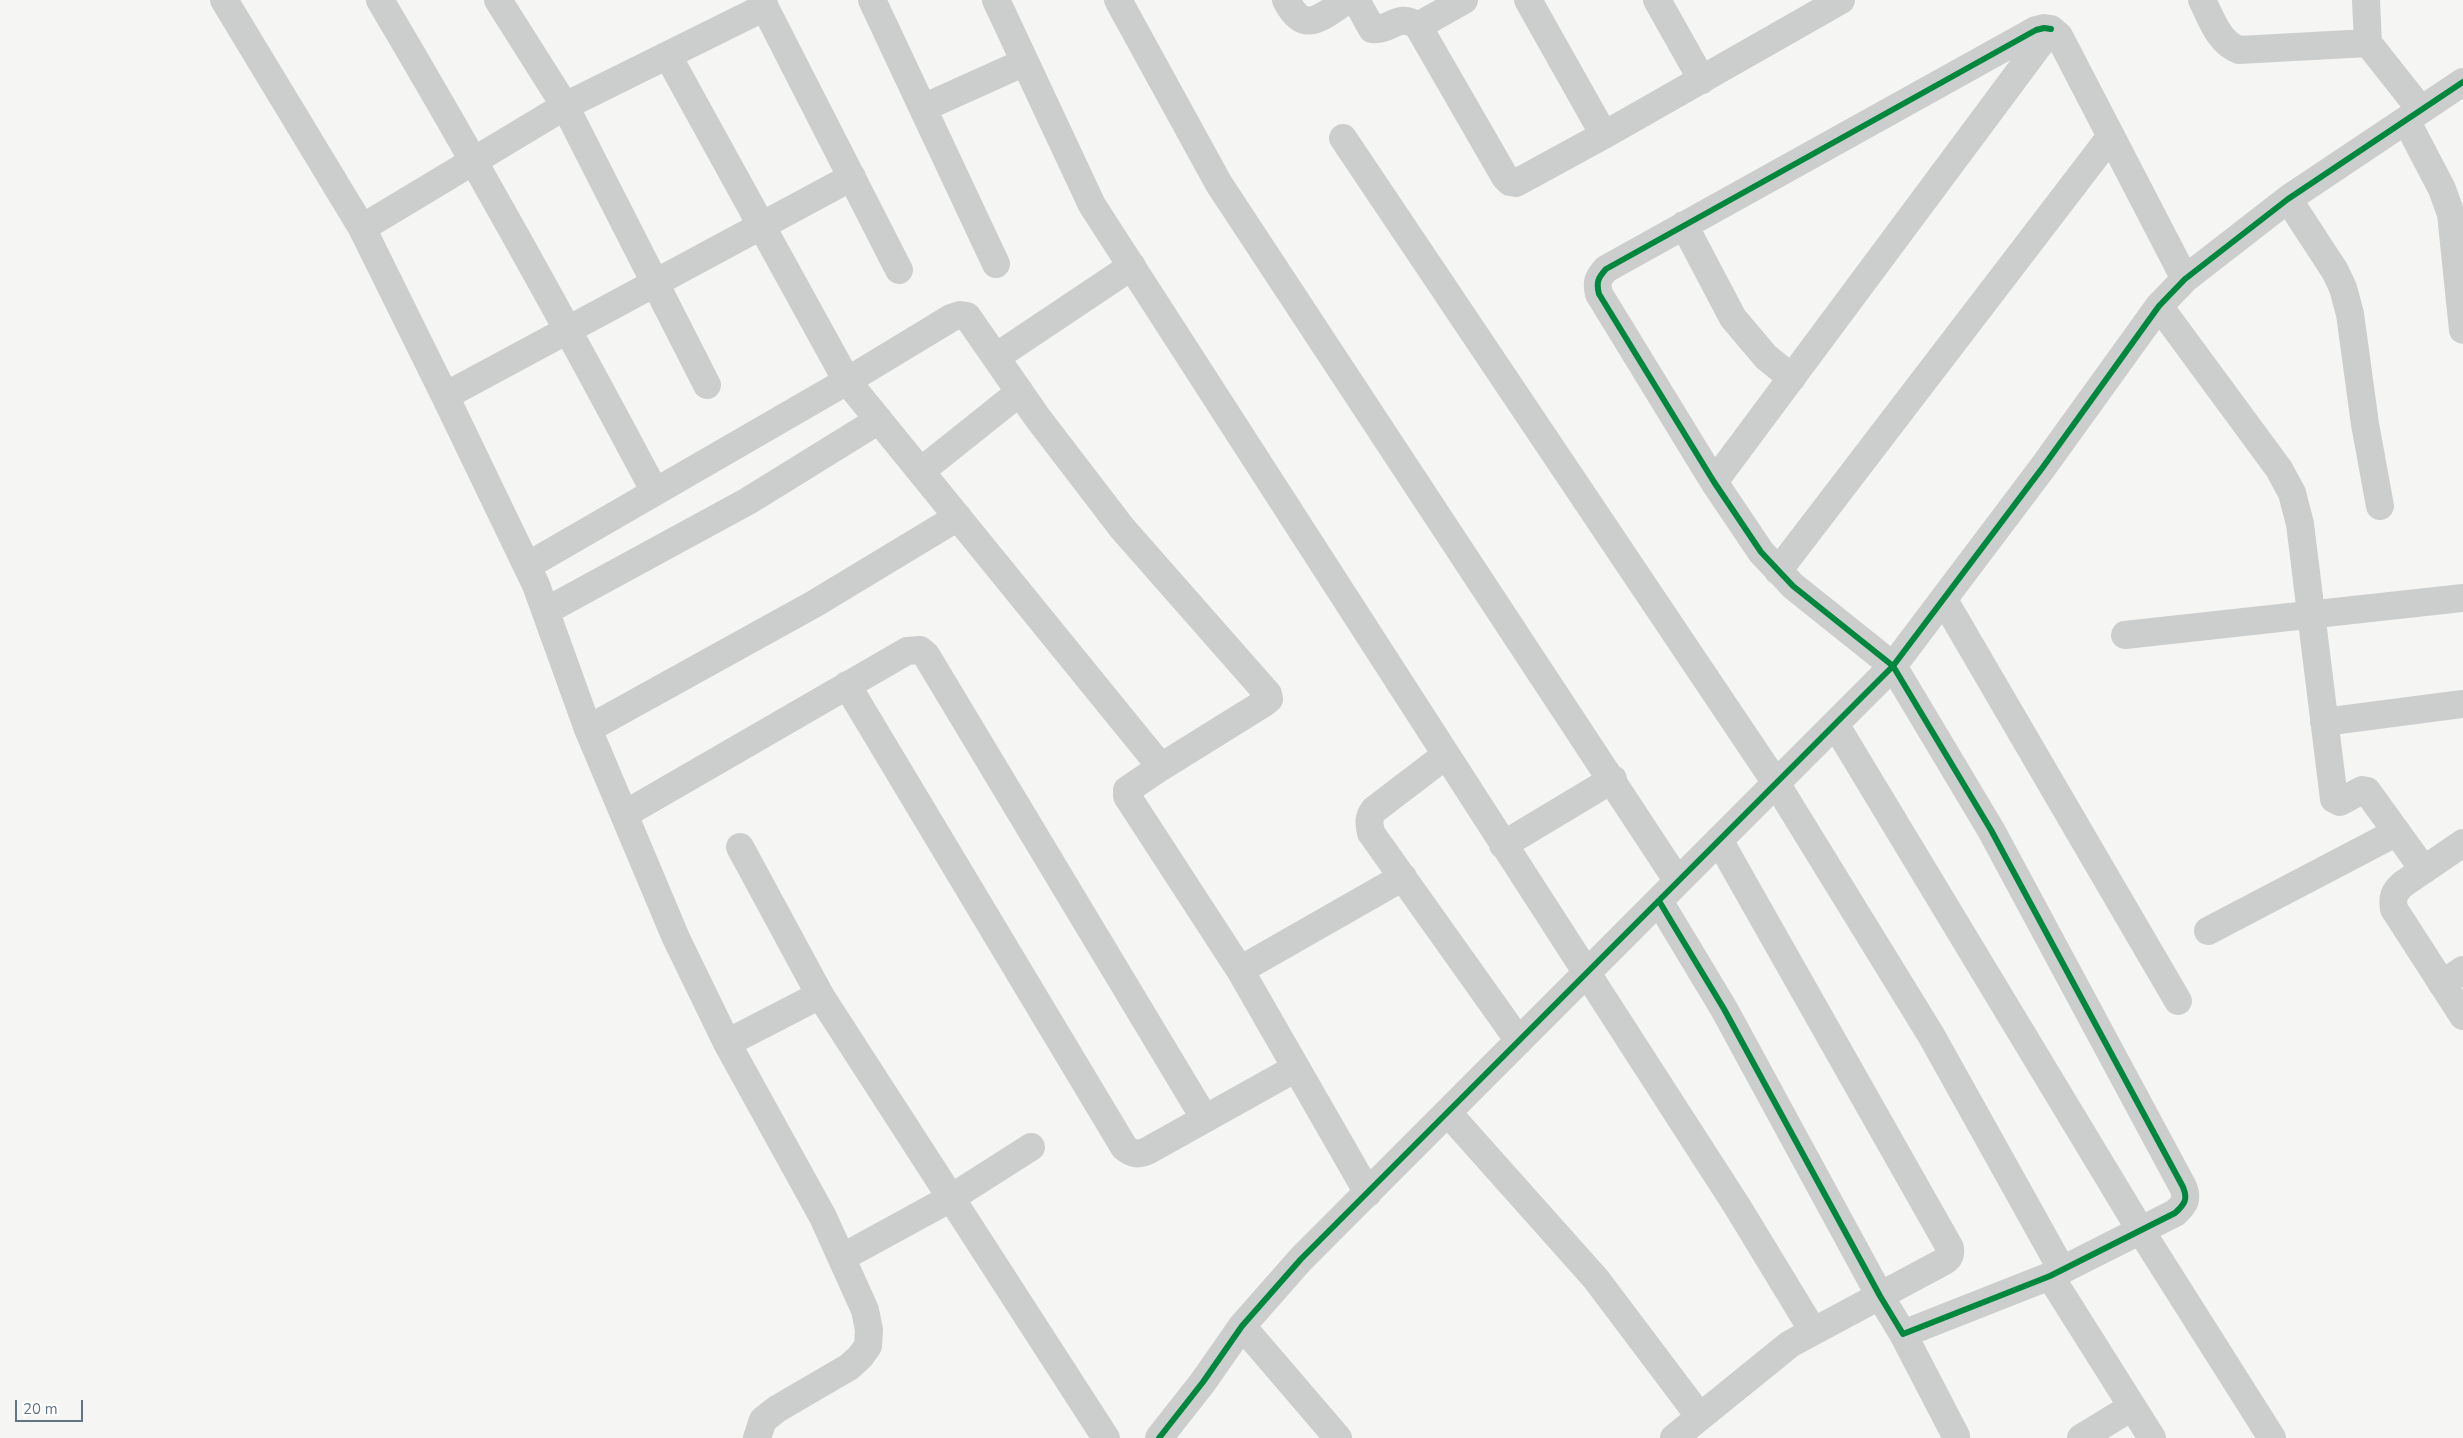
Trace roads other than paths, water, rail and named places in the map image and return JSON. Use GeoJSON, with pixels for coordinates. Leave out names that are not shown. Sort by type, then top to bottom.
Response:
{"type":"FeatureCollection","features":[{"type":"Feature","properties":{"kind":"street"},"geometry":{"type":"LineString","coordinates":[[224,0],[362,228],[445,396],[527,566],[546,611],[588,729],[676,938],[727,1043],[823,1216],[843,1257],[865,1310],[869,1330],[868,1346],[860,1357],[848,1367],[777,1409],[764,1420],[757,1438]]}},
{"type":"Feature","properties":{"kind":"street"},"geometry":{"type":"LineString","coordinates":[[380,0],[474,159],[569,330],[654,492]]}},
{"type":"Feature","properties":{"kind":"street"},"geometry":{"type":"LineString","coordinates":[[498,0],[565,106],[707,385]]}},
{"type":"Feature","properties":{"kind":"street"},"geometry":{"type":"LineString","coordinates":[[872,0],[996,264]]}},
{"type":"Feature","properties":{"kind":"street"},"geometry":{"type":"LineString","coordinates":[[996,0],[1092,205],[1737,1206],[1813,1331]]}},
{"type":"Feature","properties":{"kind":"street"},"geometry":{"type":"LineString","coordinates":[[1118,0],[1219,184],[1613,779],[1677,880]]}},
{"type":"Feature","properties":{"kind":"street"},"geometry":{"type":"LineString","coordinates":[[1286,0],[1298,19],[1305,22],[1315,19],[1348,0]]}},
{"type":"Feature","properties":{"kind":"street"},"geometry":{"type":"LineString","coordinates":[[1356,0],[1372,29],[1378,29],[1403,20],[1412,21],[1418,26],[1510,182],[1523,181],[1842,0]]}},
{"type":"Feature","properties":{"kind":"street"},"geometry":{"type":"LineString","coordinates":[[1418,26],[1464,0]]}},
{"type":"Feature","properties":{"kind":"street"},"geometry":{"type":"LineString","coordinates":[[1528,0],[1604,135]]}},
{"type":"Feature","properties":{"kind":"street"},"geometry":{"type":"LineString","coordinates":[[1657,0],[1702,80]]}},
{"type":"Feature","properties":{"kind":"street"},"geometry":{"type":"LineString","coordinates":[[2202,0],[2218,32],[2232,48],[2239,50],[2368,43]]}},
{"type":"Feature","properties":{"kind":"street"},"geometry":{"type":"LineString","coordinates":[[2366,0],[2368,43],[2413,115],[2451,214],[2463,330]]}},
{"type":"Feature","properties":{"kind":"street"},"geometry":{"type":"LineString","coordinates":[[362,228],[565,106],[668,56],[763,3],[899,270]]}},
{"type":"Feature","properties":{"kind":"street"},"geometry":{"type":"LineString","coordinates":[[1903,1334],[2056,1273],[2176,1213],[2184,1205],[2186,1196],[2184,1187],[1990,830],[1893,666],[1793,586],[1761,552],[1714,482],[1599,294],[1596,284],[1599,276],[1606,269],[2036,30],[2044,28],[2051,29],[2059,36],[2185,279]]}},
{"type":"Feature","properties":{"kind":"street"},"geometry":{"type":"LineString","coordinates":[[1714,482],[2051,29]]}},
{"type":"Feature","properties":{"kind":"street"},"geometry":{"type":"LineString","coordinates":[[668,56],[847,380],[1161,766]]}},
{"type":"Feature","properties":{"kind":"street"},"geometry":{"type":"LineString","coordinates":[[923,108],[1025,62]]}},
{"type":"Feature","properties":{"kind":"street"},"geometry":{"type":"LineString","coordinates":[[1159,1438],[1203,1382],[1242,1326],[1301,1259],[1659,901],[1677,880],[1893,666],[1944,600],[2159,306],[2185,279],[2288,199],[2463,82]]}},
{"type":"Feature","properties":{"kind":"street"},"geometry":{"type":"LineString","coordinates":[[1778,571],[2111,136]]}},
{"type":"Feature","properties":{"kind":"street"},"geometry":{"type":"LineString","coordinates":[[1343,138],[1776,783],[1931,1035],[2056,1273],[2132,1408],[2152,1438]]}},
{"type":"Feature","properties":{"kind":"street"},"geometry":{"type":"LineString","coordinates":[[445,396],[852,178]]}},
{"type":"Feature","properties":{"kind":"street"},"geometry":{"type":"LineString","coordinates":[[2288,199],[2335,271],[2343,288],[2350,314],[2365,424],[2380,506]]}},
{"type":"Feature","properties":{"kind":"street"},"geometry":{"type":"LineString","coordinates":[[1684,225],[1733,318],[1766,357],[1792,378]]}},
{"type":"Feature","properties":{"kind":"street"},"geometry":{"type":"LineString","coordinates":[[996,357],[1132,266]]}},
{"type":"Feature","properties":{"kind":"street"},"geometry":{"type":"LineString","coordinates":[[2159,306],[2279,469],[2292,493],[2300,524],[2334,799],[2340,802],[2362,790],[2368,791],[2424,870]]}},
{"type":"Feature","properties":{"kind":"street"},"geometry":{"type":"LineString","coordinates":[[527,566],[951,318],[960,315],[968,316],[1020,392],[1122,528],[1268,694],[1268,699],[1264,703],[1132,785],[1127,790],[1126,796],[1240,970],[1368,1193]]}},
{"type":"Feature","properties":{"kind":"street"},"geometry":{"type":"LineString","coordinates":[[920,471],[1020,392]]}},
{"type":"Feature","properties":{"kind":"street"},"geometry":{"type":"LineString","coordinates":[[546,611],[748,501],[879,420]]}},
{"type":"Feature","properties":{"kind":"street"},"geometry":{"type":"LineString","coordinates":[[588,729],[814,604],[958,516]]}},
{"type":"Feature","properties":{"kind":"street"},"geometry":{"type":"LineString","coordinates":[[2125,635],[2463,598]]}},
{"type":"Feature","properties":{"kind":"street"},"geometry":{"type":"LineString","coordinates":[[1944,600],[2178,1001]]}},
{"type":"Feature","properties":{"kind":"street"},"geometry":{"type":"LineString","coordinates":[[625,814],[907,651],[920,650],[926,656],[1205,1119]]}},
{"type":"Feature","properties":{"kind":"street"},"geometry":{"type":"LineString","coordinates":[[847,685],[1124,1147],[1131,1153],[1139,1154],[1296,1068]]}},
{"type":"Feature","properties":{"kind":"street"},"geometry":{"type":"LineString","coordinates":[[2324,722],[2463,704]]}},
{"type":"Feature","properties":{"kind":"street"},"geometry":{"type":"LineString","coordinates":[[1835,724],[2141,1231],[2272,1438]]}},
{"type":"Feature","properties":{"kind":"street"},"geometry":{"type":"LineString","coordinates":[[1446,755],[1369,816],[1372,833],[1519,1041]]}},
{"type":"Feature","properties":{"kind":"street"},"geometry":{"type":"LineString","coordinates":[[1503,845],[1613,779]]}},
{"type":"Feature","properties":{"kind":"street"},"geometry":{"type":"LineString","coordinates":[[2208,931],[2397,832]]}},
{"type":"Feature","properties":{"kind":"street"},"geometry":{"type":"LineString","coordinates":[[1674,1438],[1769,1359],[1813,1331],[1948,1259],[1951,1254],[1950,1248],[1719,840]]}},
{"type":"Feature","properties":{"kind":"street"},"geometry":{"type":"LineString","coordinates":[[2463,843],[2395,891],[2393,904],[2394,909],[2453,977],[2463,1016]]}},
{"type":"Feature","properties":{"kind":"street"},"geometry":{"type":"LineString","coordinates":[[740,846],[820,995],[1106,1438]]}},
{"type":"Feature","properties":{"kind":"street"},"geometry":{"type":"LineString","coordinates":[[1240,970],[1403,877]]}},
{"type":"Feature","properties":{"kind":"street"},"geometry":{"type":"LineString","coordinates":[[1659,901],[1724,1009],[1880,1296],[1903,1334],[1956,1436]]}},
{"type":"Feature","properties":{"kind":"street"},"geometry":{"type":"LineString","coordinates":[[727,1043],[820,995]]}},
{"type":"Feature","properties":{"kind":"street"},"geometry":{"type":"LineString","coordinates":[[1448,1113],[1596,1279],[1700,1417]]}},
{"type":"Feature","properties":{"kind":"street"},"geometry":{"type":"LineString","coordinates":[[843,1257],[951,1198],[1031,1147]]}},
{"type":"Feature","properties":{"kind":"street"},"geometry":{"type":"LineString","coordinates":[[1242,1326],[1338,1438]]}},
{"type":"Feature","properties":{"kind":"street"},"geometry":{"type":"LineString","coordinates":[[2081,1438],[2132,1408]]}}]}
